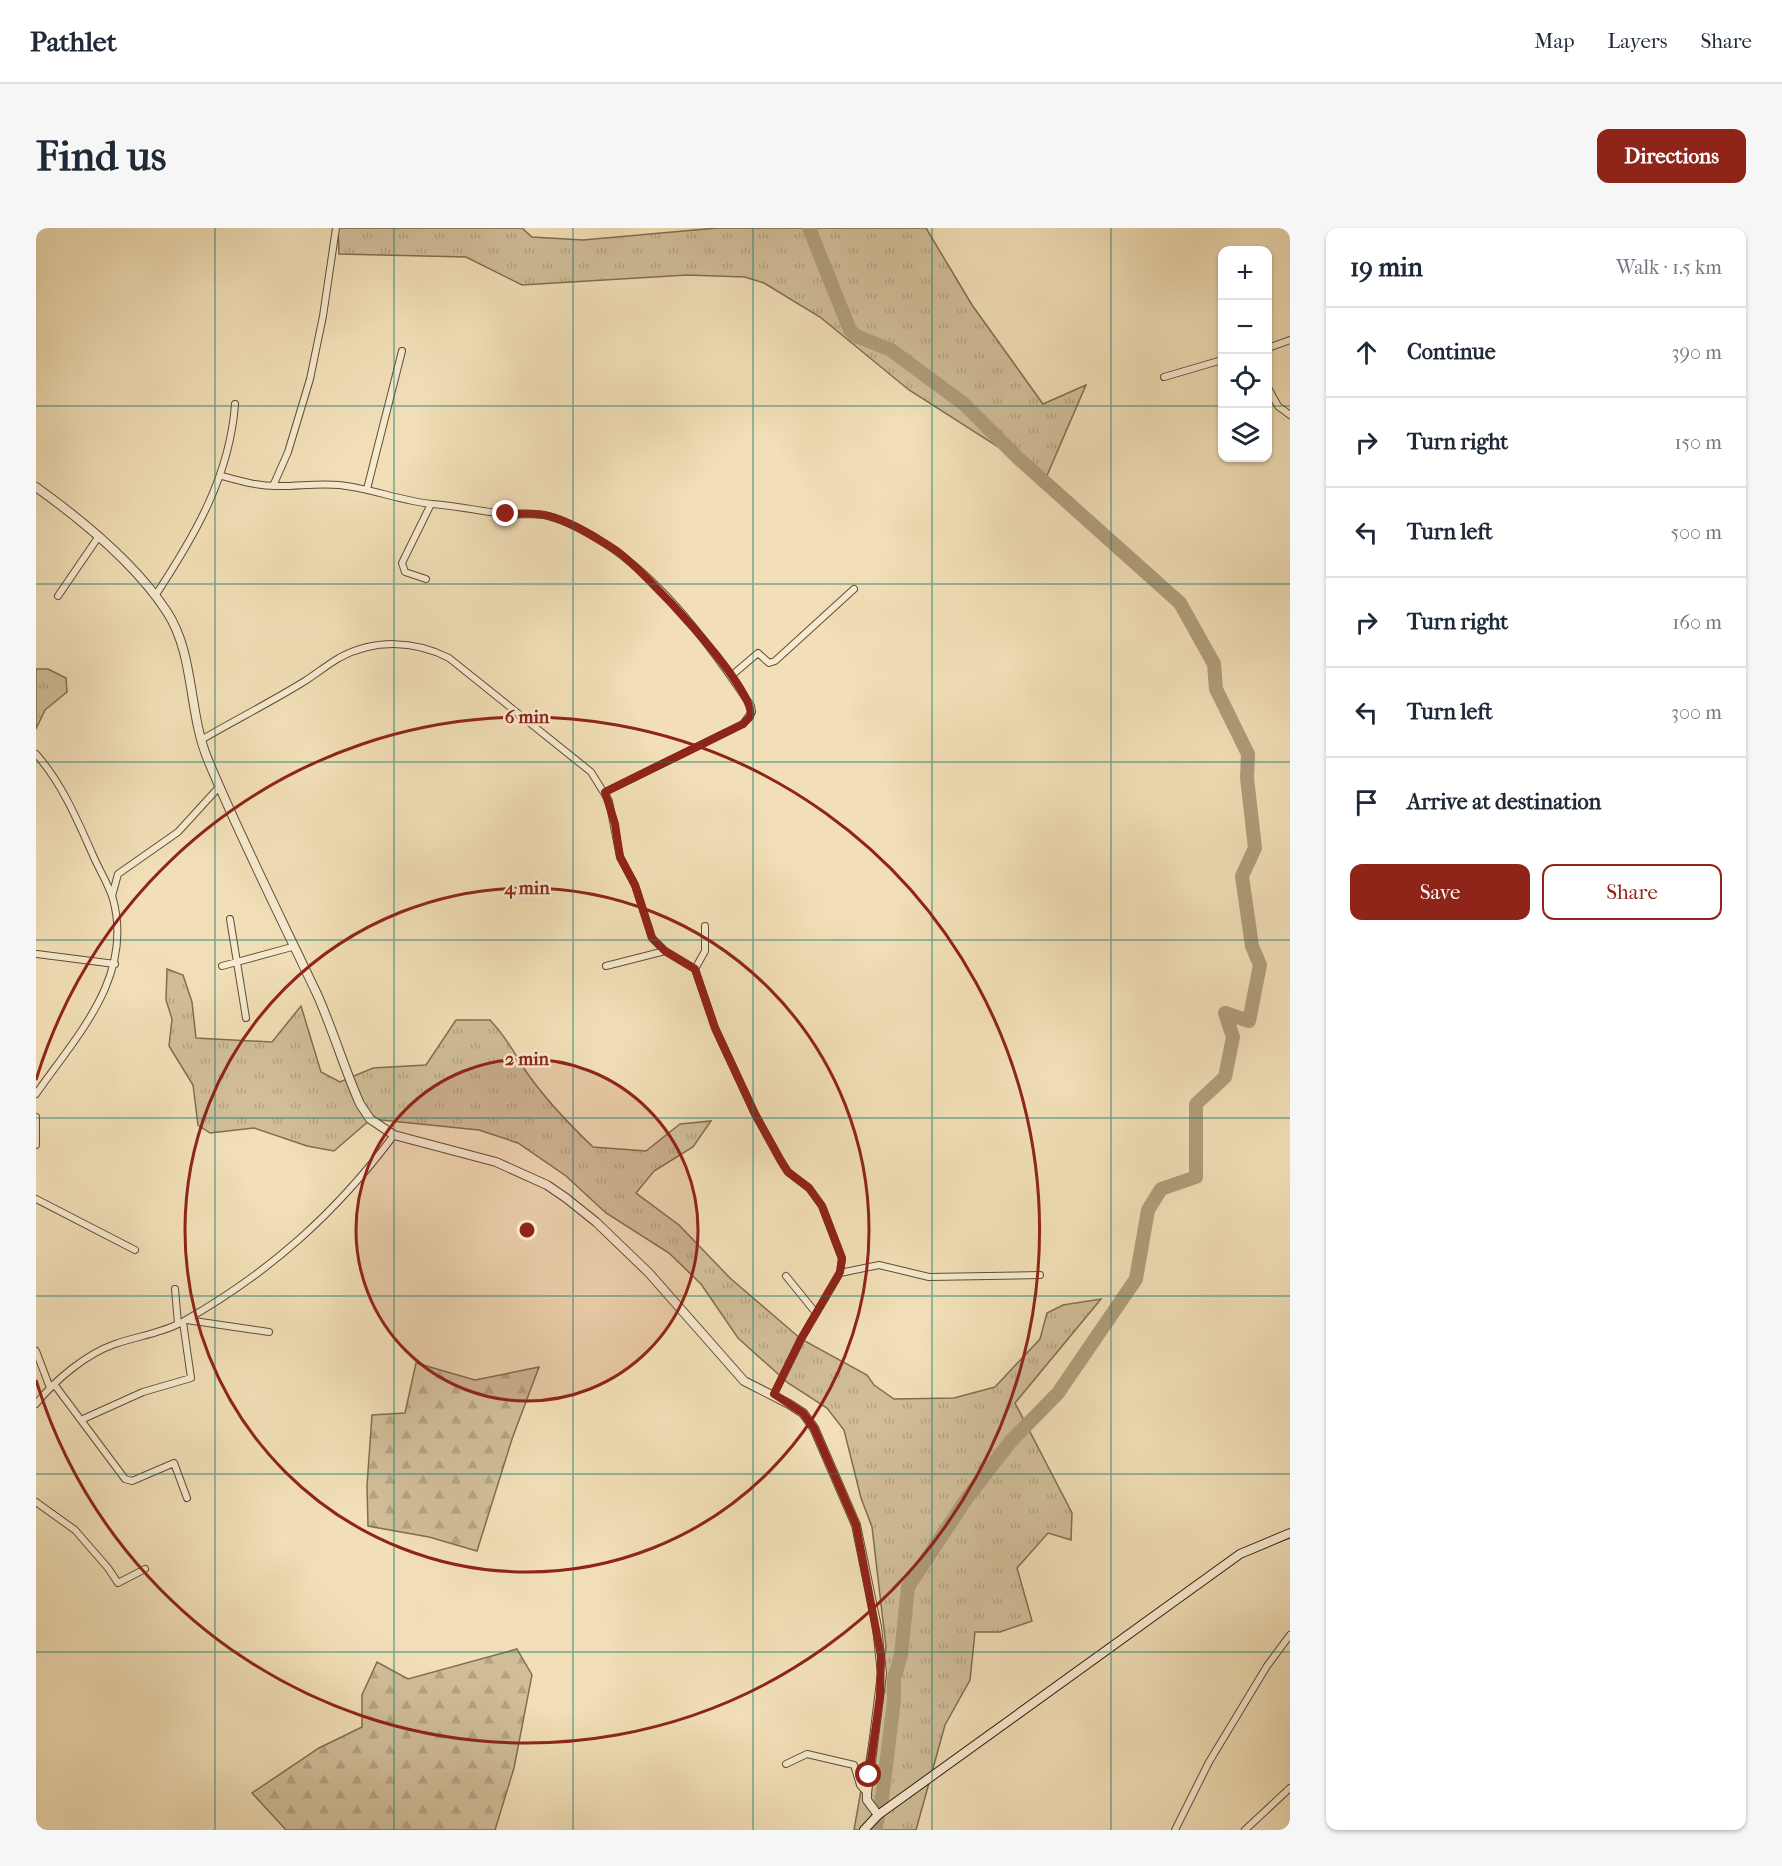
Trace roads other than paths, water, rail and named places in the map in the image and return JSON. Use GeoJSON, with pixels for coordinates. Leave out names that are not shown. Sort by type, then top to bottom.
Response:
{"type":"FeatureCollection","features":[{"type":"Feature","properties":{"kind":"main road"},"geometry":{"type":"LineString","coordinates":[[864,1830],[878,1815],[1240,1554],[1290,1533]]}},
{"type":"Feature","properties":{"kind":"street"},"geometry":{"type":"LineString","coordinates":[[273,486],[288,452],[310,379],[323,316],[336,228]]}},
{"type":"Feature","properties":{"kind":"street"},"geometry":{"type":"LineString","coordinates":[[1272,347],[1290,340]]}},
{"type":"Feature","properties":{"kind":"street"},"geometry":{"type":"LineString","coordinates":[[367,489],[402,351]]}},
{"type":"Feature","properties":{"kind":"street"},"geometry":{"type":"LineString","coordinates":[[1164,377],[1218,361]]}},
{"type":"Feature","properties":{"kind":"street"},"geometry":{"type":"LineString","coordinates":[[1272,395],[1278,406],[1290,415]]}},
{"type":"Feature","properties":{"kind":"street"},"geometry":{"type":"LineString","coordinates":[[155,596],[191,537],[222,476],[232,439],[235,404]]}},
{"type":"Feature","properties":{"kind":"street"},"geometry":{"type":"LineString","coordinates":[[222,476],[273,486],[320,484],[367,489],[432,504],[456,505],[506,514],[546,515],[614,549],[669,598],[731,676],[751,706],[750,717],[743,724],[605,792]]}},
{"type":"Feature","properties":{"kind":"street"},"geometry":{"type":"LineString","coordinates":[[36,487],[99,536],[167,612],[180,639],[201,740],[292,947],[325,1012],[360,1104],[370,1119],[394,1135],[496,1162],[547,1185],[566,1198],[596,1222],[650,1273],[744,1381],[774,1394],[803,1413],[814,1428],[856,1525],[877,1627],[881,1665],[876,1732],[867,1800],[878,1815]]}},
{"type":"Feature","properties":{"kind":"street"},"geometry":{"type":"LineString","coordinates":[[426,579],[405,572],[402,563],[432,504]]}},
{"type":"Feature","properties":{"kind":"street"},"geometry":{"type":"LineString","coordinates":[[58,597],[99,536]]}},
{"type":"Feature","properties":{"kind":"street"},"geometry":{"type":"LineString","coordinates":[[731,676],[759,653],[769,663],[775,661],[854,589]]}},
{"type":"Feature","properties":{"kind":"street"},"geometry":{"type":"LineString","coordinates":[[201,740],[305,681],[339,658],[364,648],[411,645],[431,649],[466,671],[525,717],[553,744],[578,760],[591,772],[605,792],[615,824],[620,857],[635,885],[652,938],[665,951],[695,969],[715,1028],[755,1114],[788,1172],[809,1188],[822,1206],[841,1254],[840,1272],[774,1394]]}},
{"type":"Feature","properties":{"kind":"street"},"geometry":{"type":"LineString","coordinates":[[36,754],[67,801],[112,896],[118,941],[115,964],[108,986],[89,1019],[36,1094]]}},
{"type":"Feature","properties":{"kind":"street"},"geometry":{"type":"LineString","coordinates":[[112,896],[118,874],[178,832],[220,786]]}},
{"type":"Feature","properties":{"kind":"street"},"geometry":{"type":"LineString","coordinates":[[231,919],[246,1018]]}},
{"type":"Feature","properties":{"kind":"street"},"geometry":{"type":"LineString","coordinates":[[695,969],[705,951],[705,926]]}},
{"type":"Feature","properties":{"kind":"street"},"geometry":{"type":"LineString","coordinates":[[222,966],[292,947]]}},
{"type":"Feature","properties":{"kind":"street"},"geometry":{"type":"LineString","coordinates":[[606,966],[665,951]]}},
{"type":"Feature","properties":{"kind":"street"},"geometry":{"type":"LineString","coordinates":[[37,954],[115,964]]}},
{"type":"Feature","properties":{"kind":"street"},"geometry":{"type":"LineString","coordinates":[[36,1117],[36,1145]]}},
{"type":"Feature","properties":{"kind":"street"},"geometry":{"type":"LineString","coordinates":[[36,1404],[52,1386],[104,1348],[182,1322],[232,1292],[301,1241],[363,1174],[394,1135]]}},
{"type":"Feature","properties":{"kind":"street"},"geometry":{"type":"LineString","coordinates":[[36,1199],[135,1250]]}},
{"type":"Feature","properties":{"kind":"street"},"geometry":{"type":"LineString","coordinates":[[840,1272],[879,1265],[929,1277],[1040,1275]]}},
{"type":"Feature","properties":{"kind":"street"},"geometry":{"type":"LineString","coordinates":[[786,1276],[816,1313]]}},
{"type":"Feature","properties":{"kind":"street"},"geometry":{"type":"LineString","coordinates":[[83,1419],[144,1392],[191,1378],[176,1289]]}},
{"type":"Feature","properties":{"kind":"street"},"geometry":{"type":"LineString","coordinates":[[182,1322],[269,1332]]}},
{"type":"Feature","properties":{"kind":"street"},"geometry":{"type":"LineString","coordinates":[[36,1351],[52,1386],[83,1419],[125,1479],[132,1481],[174,1463],[187,1498]]}},
{"type":"Feature","properties":{"kind":"street"},"geometry":{"type":"LineString","coordinates":[[36,1502],[75,1530],[118,1583],[145,1569]]}},
{"type":"Feature","properties":{"kind":"street"},"geometry":{"type":"LineString","coordinates":[[1175,1830],[1209,1762],[1267,1666],[1290,1635]]}},
{"type":"Feature","properties":{"kind":"street"},"geometry":{"type":"LineString","coordinates":[[786,1764],[807,1754],[855,1765],[860,1785],[867,1793]]}},
{"type":"Feature","properties":{"kind":"street"},"geometry":{"type":"LineString","coordinates":[[1245,1830],[1290,1788]]}},
{"type":"Feature","properties":{"kind":"waterway"},"geometry":{"type":"LineString","coordinates":[[809,228],[850,330],[856,336],[891,350],[964,404],[1018,458],[1180,603],[1214,664],[1216,689],[1248,754],[1247,778],[1255,848],[1242,876],[1252,946],[1260,965],[1249,1021],[1225,1013],[1233,1037],[1225,1077],[1196,1104],[1196,1177],[1161,1189],[1148,1210],[1136,1279],[1058,1393],[1011,1441],[967,1498],[908,1587],[901,1655],[894,1679],[894,1700],[882,1799],[875,1830]]}}]}
